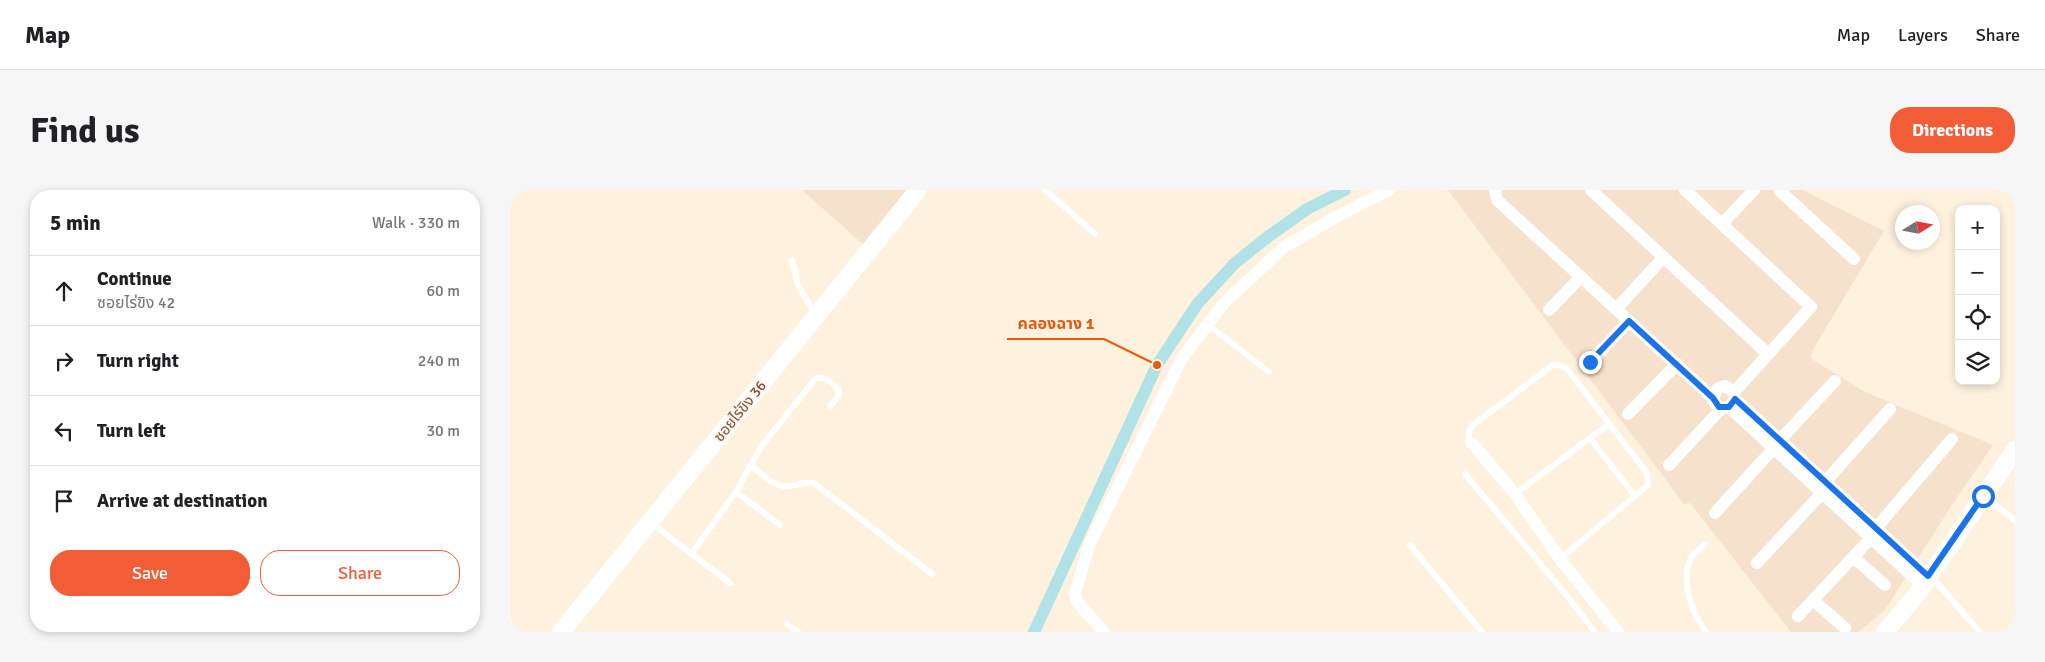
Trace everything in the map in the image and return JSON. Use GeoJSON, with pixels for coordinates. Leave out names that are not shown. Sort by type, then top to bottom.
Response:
{"type":"FeatureCollection","features":[{"type":"Feature","properties":{"kind":"street","name":"ซอยไร่ขิง 36"},"geometry":{"type":"LineString","coordinates":[[561,632],[918,190]]}},
{"type":"Feature","properties":{"kind":"street"},"geometry":{"type":"LineString","coordinates":[[1104,632],[1074,598],[1090,543],[1182,358],[1206,324],[1230,297],[1284,247],[1336,217],[1389,190]]}},
{"type":"Feature","properties":{"kind":"street"},"geometry":{"type":"LineString","coordinates":[[1495,190],[1497,200],[1713,398],[1716,404],[1730,401]]}},
{"type":"Feature","properties":{"kind":"street"},"geometry":{"type":"LineString","coordinates":[[1591,190],[1768,354]]}},
{"type":"Feature","properties":{"kind":"street"},"geometry":{"type":"LineString","coordinates":[[1669,465],[1730,401],[1768,354],[1811,307],[1685,190]]}},
{"type":"Feature","properties":{"kind":"street"},"geometry":{"type":"LineString","coordinates":[[1722,224],[1754,190]]}},
{"type":"Feature","properties":{"kind":"street"},"geometry":{"type":"LineString","coordinates":[[1779,190],[1854,259]]}},
{"type":"Feature","properties":{"kind":"street"},"geometry":{"type":"LineString","coordinates":[[1616,309],[1664,257]]}},
{"type":"Feature","properties":{"kind":"street"},"geometry":{"type":"LineString","coordinates":[[1549,310],[1581,277]]}},
{"type":"Feature","properties":{"kind":"street"},"geometry":{"type":"LineString","coordinates":[[1590,362],[1629,321]]}},
{"type":"Feature","properties":{"kind":"street"},"geometry":{"type":"LineString","coordinates":[[1628,414],[1676,364]]}},
{"type":"Feature","properties":{"kind":"street"},"geometry":{"type":"LineString","coordinates":[[1715,513],[1835,381]]}},
{"type":"Feature","properties":{"kind":"street"},"geometry":{"type":"LineString","coordinates":[[1713,398],[1715,390],[1721,386],[1729,387],[1730,401],[1874,533],[1927,578]]}},
{"type":"Feature","properties":{"kind":"street"},"geometry":{"type":"LineString","coordinates":[[1757,563],[1890,409]]}},
{"type":"Feature","properties":{"kind":"street"},"geometry":{"type":"LineString","coordinates":[[1798,616],[1874,533],[1952,439]]}},
{"type":"Feature","properties":{"kind":"street"},"geometry":{"type":"LineString","coordinates":[[1471,442],[1516,494],[1560,559],[1618,632]]}},
{"type":"Feature","properties":{"kind":"street"},"geometry":{"type":"LineString","coordinates":[[1886,632],[1903,613],[2015,450]]}},
{"type":"Feature","properties":{"kind":"street"},"geometry":{"type":"LineString","coordinates":[[1853,557],[1885,586]]}},
{"type":"Feature","properties":{"kind":"street"},"geometry":{"type":"LineString","coordinates":[[1813,600],[1845,628]]}},
{"type":"Feature","properties":{"kind":"lane"},"geometry":{"type":"LineString","coordinates":[[1045,190],[1095,234]]}},
{"type":"Feature","properties":{"kind":"lane"},"geometry":{"type":"LineString","coordinates":[[792,260],[798,285],[816,316]]}},
{"type":"Feature","properties":{"kind":"lane"},"geometry":{"type":"LineString","coordinates":[[1206,324],[1269,372]]}},
{"type":"Feature","properties":{"kind":"lane"},"geometry":{"type":"LineString","coordinates":[[1471,442],[1468,431],[1473,425],[1553,365],[1560,365],[1567,369],[1647,473],[1648,485],[1560,559]]}},
{"type":"Feature","properties":{"kind":"lane"},"geometry":{"type":"LineString","coordinates":[[692,553],[736,492],[761,447],[816,379],[821,377],[827,378],[839,390],[838,397],[830,406]]}},
{"type":"Feature","properties":{"kind":"lane"},"geometry":{"type":"LineString","coordinates":[[1516,494],[1608,424]]}},
{"type":"Feature","properties":{"kind":"lane"},"geometry":{"type":"LineString","coordinates":[[1590,438],[1635,496]]}},
{"type":"Feature","properties":{"kind":"lane"},"geometry":{"type":"LineString","coordinates":[[750,464],[771,482],[779,486],[790,486],[806,482],[814,483],[932,574]]}},
{"type":"Feature","properties":{"kind":"lane"},"geometry":{"type":"LineString","coordinates":[[1465,474],[1596,632]]}},
{"type":"Feature","properties":{"kind":"lane"},"geometry":{"type":"LineString","coordinates":[[736,492],[780,525]]}},
{"type":"Feature","properties":{"kind":"lane"},"geometry":{"type":"LineString","coordinates":[[1983,496],[2015,520]]}},
{"type":"Feature","properties":{"kind":"lane"},"geometry":{"type":"LineString","coordinates":[[650,522],[730,583]]}},
{"type":"Feature","properties":{"kind":"lane"},"geometry":{"type":"LineString","coordinates":[[1705,544],[1691,558],[1687,583],[1691,600],[1701,625],[1706,632]]}},
{"type":"Feature","properties":{"kind":"lane"},"geometry":{"type":"LineString","coordinates":[[1410,545],[1482,632]]}},
{"type":"Feature","properties":{"kind":"lane"},"geometry":{"type":"LineString","coordinates":[[1927,578],[1980,632]]}},
{"type":"Feature","properties":{"kind":"lane"},"geometry":{"type":"LineString","coordinates":[[787,624],[798,632]]}},
{"type":"Feature","properties":{"kind":"shaded area"},"geometry":{"type":"Polygon","coordinates":[[[802,190],[908,190],[865,246],[802,190]]]}},
{"type":"Feature","properties":{"kind":"shaded area"},"geometry":{"type":"Polygon","coordinates":[[[1448,190],[1803,190],[1884,231],[1814,348],[1810,358],[1865,392],[1993,445],[1885,610],[1858,632],[1791,632],[1690,503],[1684,504],[1448,190]]]}},
{"type":"Feature","properties":{"kind":"waterway"},"geometry":{"type":"LineString","coordinates":[[1034,632],[1157,365],[1198,303],[1235,263],[1269,236],[1307,209],[1345,190]]}},
{"type":"Feature","properties":{"kind":"place","name":"คลองฉาง 1"},"geometry":{"type":"Point","coordinates":[1157,365]}},
{"type":"Feature","properties":{"kind":"route"},"geometry":{"type":"LineString","coordinates":[[1590,362],[1629,321],[1713,398],[1719,407],[1729,407],[1735,399],[1928,576],[1983,496]]}}]}
